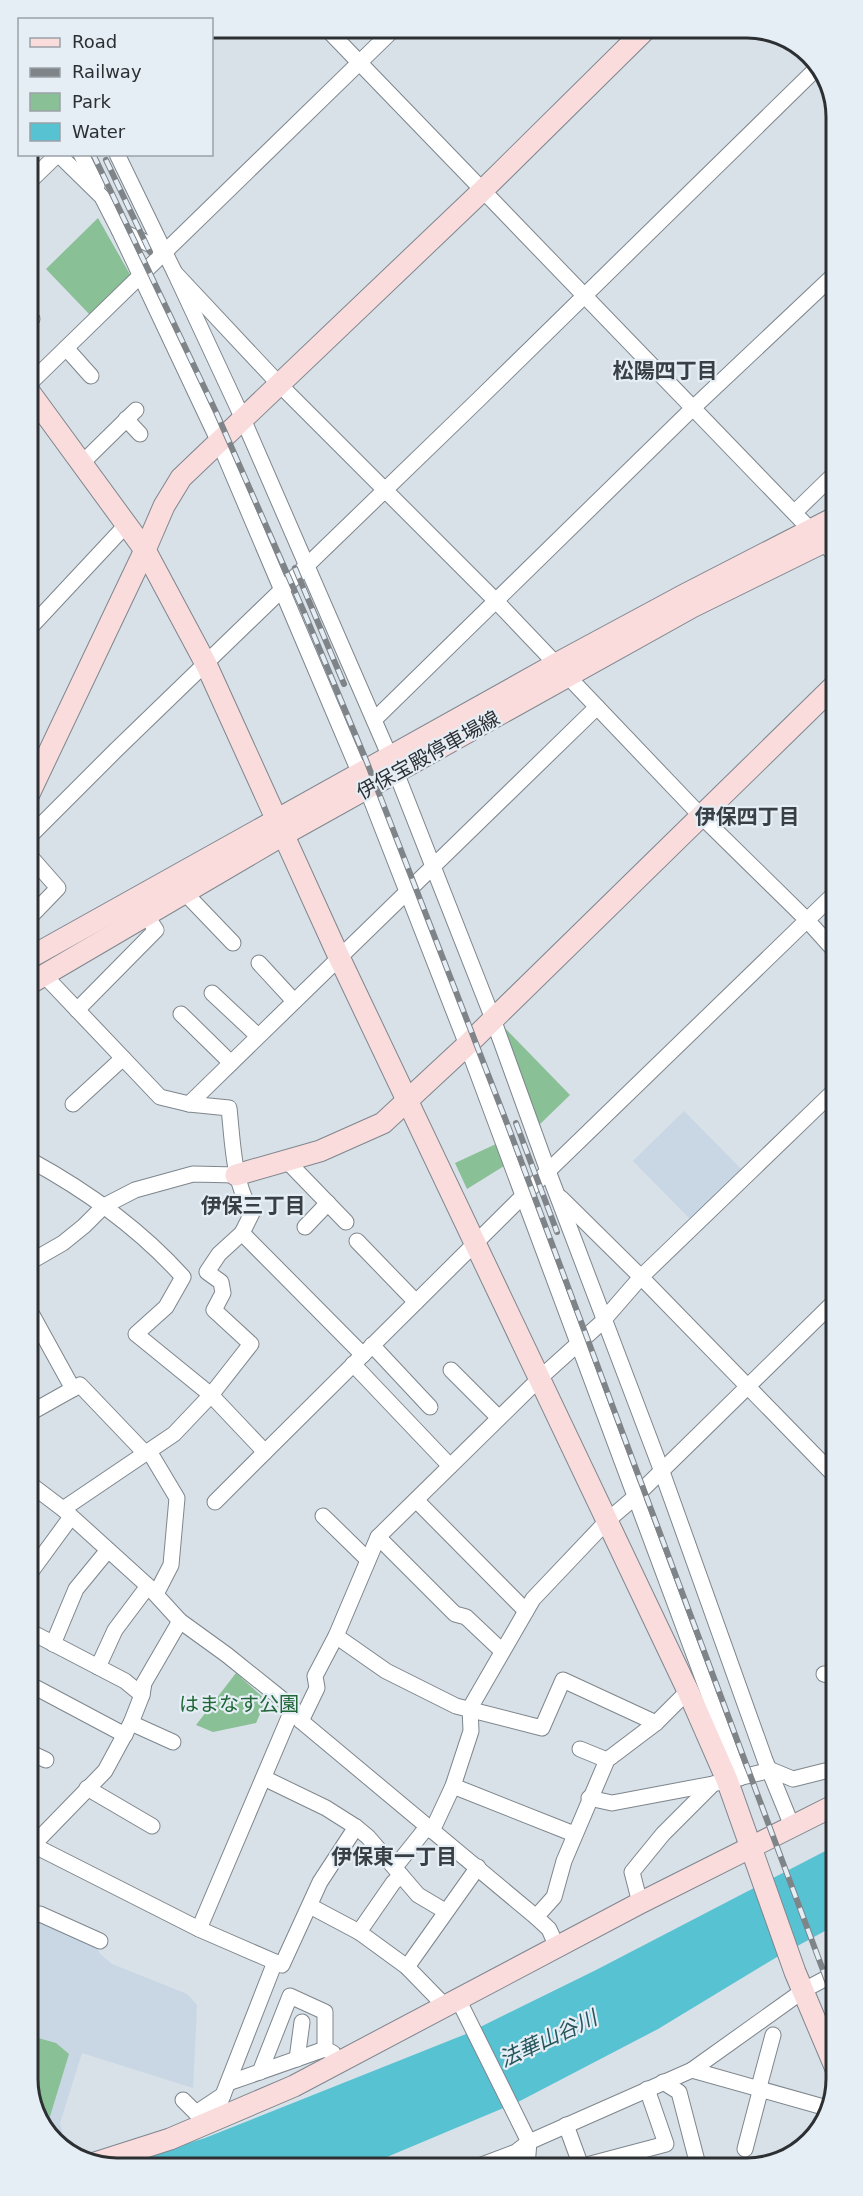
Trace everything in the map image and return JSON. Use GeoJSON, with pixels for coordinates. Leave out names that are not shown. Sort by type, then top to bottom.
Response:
{"type":"FeatureCollection","features":[{"type":"Feature","properties":{"kind":"street"},"geometry":{"type":"LineString","coordinates":[[335,37],[693,408],[825,540]]}},
{"type":"Feature","properties":{"kind":"street"},"geometry":{"type":"LineString","coordinates":[[38,375],[385,37]]}},
{"type":"Feature","properties":{"kind":"street"},"geometry":{"type":"LineString","coordinates":[[38,776],[164,506],[179,481],[483,190],[637,38]]}},
{"type":"Feature","properties":{"kind":"street"},"geometry":{"type":"LineString","coordinates":[[38,828],[812,73]]}},
{"type":"Feature","properties":{"kind":"street"},"geometry":{"type":"LineString","coordinates":[[38,174],[57,156]]}},
{"type":"Feature","properties":{"kind":"street"},"geometry":{"type":"LineString","coordinates":[[59,156],[102,197]]}},
{"type":"Feature","properties":{"kind":"street"},"geometry":{"type":"LineString","coordinates":[[82,156],[219,441],[364,782],[467,1045],[635,1497],[727,1781],[826,2045]]}},
{"type":"Feature","properties":{"kind":"street"},"geometry":{"type":"LineString","coordinates":[[118,156],[243,419],[393,765],[493,1019],[792,1826]]}},
{"type":"Feature","properties":{"kind":"street"},"geometry":{"type":"LineString","coordinates":[[119,230],[164,252]]}},
{"type":"Feature","properties":{"kind":"street"},"geometry":{"type":"LineString","coordinates":[[175,273],[279,384],[495,600],[701,816],[826,941]]}},
{"type":"Feature","properties":{"kind":"street"},"geometry":{"type":"LineString","coordinates":[[374,720],[693,408],[826,283]]}},
{"type":"Feature","properties":{"kind":"street"},"geometry":{"type":"LineString","coordinates":[[66,348],[91,376]]}},
{"type":"Feature","properties":{"kind":"street"},"geometry":{"type":"LineString","coordinates":[[38,403],[145,550],[206,664],[339,957],[688,1691],[727,1781]]}},
{"type":"Feature","properties":{"kind":"street"},"geometry":{"type":"LineString","coordinates":[[82,463],[131,415],[140,434]]}},
{"type":"Feature","properties":{"kind":"street"},"geometry":{"type":"LineString","coordinates":[[795,512],[826,482]]}},
{"type":"Feature","properties":{"kind":"street"},"geometry":{"type":"LineString","coordinates":[[38,620],[127,524]]}},
{"type":"Feature","properties":{"kind":"street","name":"伊保宝殿停車場線"},"geometry":{"type":"LineString","coordinates":[[38,954],[364,782],[563,671],[684,595],[825,540]]}},
{"type":"Feature","properties":{"kind":"street"},"geometry":{"type":"LineString","coordinates":[[37,1258],[63,1243],[104,1206],[135,1190],[193,1174],[236,1174],[320,1151],[383,1124],[467,1045],[826,694]]}},
{"type":"Feature","properties":{"kind":"street"},"geometry":{"type":"LineString","coordinates":[[189,1104],[597,707]]}},
{"type":"Feature","properties":{"kind":"street","name":"伊保宝殿停車場線"},"geometry":{"type":"LineString","coordinates":[[38,980],[185,893],[280,828]]}},
{"type":"Feature","properties":{"kind":"street"},"geometry":{"type":"LineString","coordinates":[[38,865],[58,888],[38,909]]}},
{"type":"Feature","properties":{"kind":"street"},"geometry":{"type":"LineString","coordinates":[[185,893],[233,943]]}},
{"type":"Feature","properties":{"kind":"street"},"geometry":{"type":"LineString","coordinates":[[214,1502],[523,1195],[826,902]]}},
{"type":"Feature","properties":{"kind":"street"},"geometry":{"type":"LineString","coordinates":[[77,1010],[156,930],[146,915]]}},
{"type":"Feature","properties":{"kind":"street"},"geometry":{"type":"LineString","coordinates":[[259,963],[294,1001]]}},
{"type":"Feature","properties":{"kind":"street"},"geometry":{"type":"LineString","coordinates":[[37,1562],[67,1513],[174,1434],[211,1395],[251,1344],[214,1310],[224,1293],[221,1282],[207,1272],[219,1254],[242,1233],[252,1213],[242,1196],[236,1174],[230,1108],[189,1104],[160,1097],[77,1010],[38,980]]}},
{"type":"Feature","properties":{"kind":"street"},"geometry":{"type":"LineString","coordinates":[[212,993],[258,1036]]}},
{"type":"Feature","properties":{"kind":"street"},"geometry":{"type":"LineString","coordinates":[[190,1016],[231,1063]]}},
{"type":"Feature","properties":{"kind":"street"},"geometry":{"type":"LineString","coordinates":[[73,1104],[123,1058]]}},
{"type":"Feature","properties":{"kind":"street"},"geometry":{"type":"LineString","coordinates":[[199,1929],[264,1778],[297,1715],[317,1688],[315,1676],[336,1636],[378,1537],[540,1378],[604,1319],[641,1277],[826,1099]]}},
{"type":"Feature","properties":{"kind":"street"},"geometry":{"type":"LineString","coordinates":[[286,1160],[346,1222]]}},
{"type":"Feature","properties":{"kind":"street"},"geometry":{"type":"LineString","coordinates":[[37,1164],[73,1183],[104,1206],[159,1250],[183,1277],[166,1307],[136,1334],[211,1395],[265,1452]]}},
{"type":"Feature","properties":{"kind":"street"},"geometry":{"type":"LineString","coordinates":[[556,1194],[641,1277],[826,1467]]}},
{"type":"Feature","properties":{"kind":"street"},"geometry":{"type":"LineString","coordinates":[[304,1227],[328,1203]]}},
{"type":"Feature","properties":{"kind":"street"},"geometry":{"type":"LineString","coordinates":[[242,1233],[363,1355],[450,1466]]}},
{"type":"Feature","properties":{"kind":"street"},"geometry":{"type":"LineString","coordinates":[[357,1241],[416,1302]]}},
{"type":"Feature","properties":{"kind":"street"},"geometry":{"type":"LineString","coordinates":[[359,1932],[393,1883],[398,1871],[430,1829],[453,1786],[471,1731],[470,1708],[533,1599],[607,1521],[635,1497],[826,1310]]}},
{"type":"Feature","properties":{"kind":"street"},"geometry":{"type":"LineString","coordinates":[[37,1324],[73,1389]]}},
{"type":"Feature","properties":{"kind":"street"},"geometry":{"type":"LineString","coordinates":[[363,1355],[422,1392],[430,1407]]}},
{"type":"Feature","properties":{"kind":"street"},"geometry":{"type":"LineString","coordinates":[[451,1370],[499,1418]]}},
{"type":"Feature","properties":{"kind":"street"},"geometry":{"type":"LineString","coordinates":[[37,1409],[80,1385],[147,1452],[177,1498],[171,1565],[152,1590],[115,1630],[98,1667]]}},
{"type":"Feature","properties":{"kind":"street"},"geometry":{"type":"LineString","coordinates":[[37,1490],[67,1513],[152,1590],[180,1621],[227,1655],[536,1917],[549,1929],[557,1947]]}},
{"type":"Feature","properties":{"kind":"street"},"geometry":{"type":"LineString","coordinates":[[416,1500],[526,1611]]}},
{"type":"Feature","properties":{"kind":"street"},"geometry":{"type":"LineString","coordinates":[[323,1516],[368,1560]]}},
{"type":"Feature","properties":{"kind":"street"},"geometry":{"type":"LineString","coordinates":[[378,1537],[454,1614],[466,1617],[502,1651]]}},
{"type":"Feature","properties":{"kind":"street"},"geometry":{"type":"LineString","coordinates":[[52,1644],[76,1589],[108,1550]]}},
{"type":"Feature","properties":{"kind":"street"},"geometry":{"type":"LineString","coordinates":[[37,1840],[105,1771],[128,1729],[142,1695],[144,1683],[180,1621]]}},
{"type":"Feature","properties":{"kind":"street"},"geometry":{"type":"LineString","coordinates":[[37,1636],[125,1681],[142,1695]]}},
{"type":"Feature","properties":{"kind":"street"},"geometry":{"type":"LineString","coordinates":[[336,1636],[386,1671],[456,1706],[542,1728],[563,1680],[656,1723]]}},
{"type":"Feature","properties":{"kind":"street"},"geometry":{"type":"LineString","coordinates":[[37,1687],[128,1729],[173,1742]]}},
{"type":"Feature","properties":{"kind":"street"},"geometry":{"type":"LineString","coordinates":[[536,1917],[554,1897],[574,1834],[606,1760],[656,1723],[688,1691]]}},
{"type":"Feature","properties":{"kind":"street"},"geometry":{"type":"LineString","coordinates":[[580,1749],[606,1760]]}},
{"type":"Feature","properties":{"kind":"street"},"geometry":{"type":"LineString","coordinates":[[37,1756],[46,1760]]}},
{"type":"Feature","properties":{"kind":"street"},"geometry":{"type":"LineString","coordinates":[[589,1798],[612,1803],[727,1781],[771,1770],[793,1779],[826,1771]]}},
{"type":"Feature","properties":{"kind":"street"},"geometry":{"type":"LineString","coordinates":[[264,1778],[326,1808],[356,1827],[368,1837],[418,1895],[445,1911]]}},
{"type":"Feature","properties":{"kind":"street"},"geometry":{"type":"LineString","coordinates":[[640,1903],[632,1872],[663,1834],[727,1781]]}},
{"type":"Feature","properties":{"kind":"street"},"geometry":{"type":"LineString","coordinates":[[453,1786],[574,1834]]}},
{"type":"Feature","properties":{"kind":"street"},"geometry":{"type":"LineString","coordinates":[[87,1788],[153,1826]]}},
{"type":"Feature","properties":{"kind":"street"},"geometry":{"type":"LineString","coordinates":[[135,2158],[205,2118],[294,2086],[334,2054],[452,2002],[750,1846],[826,1809]]}},
{"type":"Feature","properties":{"kind":"street"},"geometry":{"type":"LineString","coordinates":[[37,1848],[199,1929],[282,1965],[320,1882],[356,1827]]}},
{"type":"Feature","properties":{"kind":"street"},"geometry":{"type":"LineString","coordinates":[[407,1967],[478,1867]]}},
{"type":"Feature","properties":{"kind":"street"},"geometry":{"type":"LineString","coordinates":[[310,1906],[359,1932],[452,2002],[529,2142],[528,2158]]}},
{"type":"Feature","properties":{"kind":"street"},"geometry":{"type":"LineString","coordinates":[[37,1915],[40,1914],[100,1941]]}},
{"type":"Feature","properties":{"kind":"street"},"geometry":{"type":"LineString","coordinates":[[205,2118],[225,2089],[275,1962]]}},
{"type":"Feature","properties":{"kind":"street"},"geometry":{"type":"LineString","coordinates":[[500,2158],[566,2125],[692,2070],[800,1981],[826,1975]]}},
{"type":"Feature","properties":{"kind":"street"},"geometry":{"type":"LineString","coordinates":[[260,2072],[290,1996],[325,2012],[334,2054]]}},
{"type":"Feature","properties":{"kind":"street"},"geometry":{"type":"LineString","coordinates":[[297,2059],[302,2022]]}},
{"type":"Feature","properties":{"kind":"street"},"geometry":{"type":"LineString","coordinates":[[745,2149],[773,2034]]}},
{"type":"Feature","properties":{"kind":"street"},"geometry":{"type":"LineString","coordinates":[[225,2089],[260,2072],[297,2059],[334,2054]]}},
{"type":"Feature","properties":{"kind":"street"},"geometry":{"type":"LineString","coordinates":[[692,2070],[821,2106]]}},
{"type":"Feature","properties":{"kind":"street"},"geometry":{"type":"LineString","coordinates":[[663,2082],[679,2092],[696,2158]]}},
{"type":"Feature","properties":{"kind":"street"},"geometry":{"type":"LineString","coordinates":[[613,2158],[666,2144],[647,2090]]}},
{"type":"Feature","properties":{"kind":"street"},"geometry":{"type":"LineString","coordinates":[[183,2100],[205,2118]]}},
{"type":"Feature","properties":{"kind":"street"},"geometry":{"type":"LineString","coordinates":[[566,2125],[579,2158]]}},
{"type":"Feature","properties":{"kind":"shaded area"},"geometry":{"type":"Polygon","coordinates":[[[684,1111],[742,1170],[691,1220],[633,1161],[684,1111]]]}},
{"type":"Feature","properties":{"kind":"shaded area"},"geometry":{"type":"Polygon","coordinates":[[[42,1918],[95,1943],[100,1954],[112,1964],[187,1994],[197,2005],[193,2088],[82,2053],[60,2123],[64,2138],[57,2132],[42,2105],[37,2080],[37,1919],[42,1918]]]}},
{"type":"Feature","properties":{"kind":"green space"},"geometry":{"type":"Polygon","coordinates":[[[98,218],[132,278],[92,317],[46,269],[98,218]]]}},
{"type":"Feature","properties":{"kind":"green space"},"geometry":{"type":"Polygon","coordinates":[[[501,1024],[570,1095],[537,1127],[501,1024]]]}},
{"type":"Feature","properties":{"kind":"green space"},"geometry":{"type":"Polygon","coordinates":[[[496,1144],[504,1166],[467,1189],[455,1163],[496,1144]]]}},
{"type":"Feature","properties":{"kind":"green space","name":"はまなす公園"},"geometry":{"type":"Polygon","coordinates":[[[236,1673],[266,1700],[256,1723],[213,1732],[196,1725],[236,1673]]]}},
{"type":"Feature","properties":{"kind":"green space"},"geometry":{"type":"Polygon","coordinates":[[[37,2038],[56,2043],[69,2054],[49,2120],[39,2095],[37,2038]]]}},
{"type":"Feature","properties":{"kind":"water","name":"法華山谷川"},"geometry":{"type":"Polygon","coordinates":[[[826,1851],[826,1930],[777,1957],[658,2029],[518,2102],[384,2158],[140,2158],[205,2138],[466,2034],[596,1970],[826,1851]]]}},
{"type":"Feature","properties":{"kind":"railway"},"geometry":{"type":"LineString","coordinates":[[94,156],[216,412],[366,760],[508,1126],[826,1978]]}},
{"type":"Feature","properties":{"kind":"railway"},"geometry":{"type":"LineString","coordinates":[[106,160],[150,252]]}},
{"type":"Feature","properties":{"kind":"railway"},"geometry":{"type":"LineString","coordinates":[[295,568],[344,684]]}},
{"type":"Feature","properties":{"kind":"railway"},"geometry":{"type":"LineString","coordinates":[[516,1123],[557,1232]]}},
{"type":"Feature","properties":{"kind":"district","name":"松陽四丁目"},"geometry":{"type":"Point","coordinates":[665,371]}},
{"type":"Feature","properties":{"kind":"district","name":"伊保四丁目"},"geometry":{"type":"Point","coordinates":[747,817]}},
{"type":"Feature","properties":{"kind":"district","name":"伊保三丁目"},"geometry":{"type":"Point","coordinates":[253,1206]}},
{"type":"Feature","properties":{"kind":"district","name":"伊保東一丁目"},"geometry":{"type":"Point","coordinates":[394,1857]}}]}
